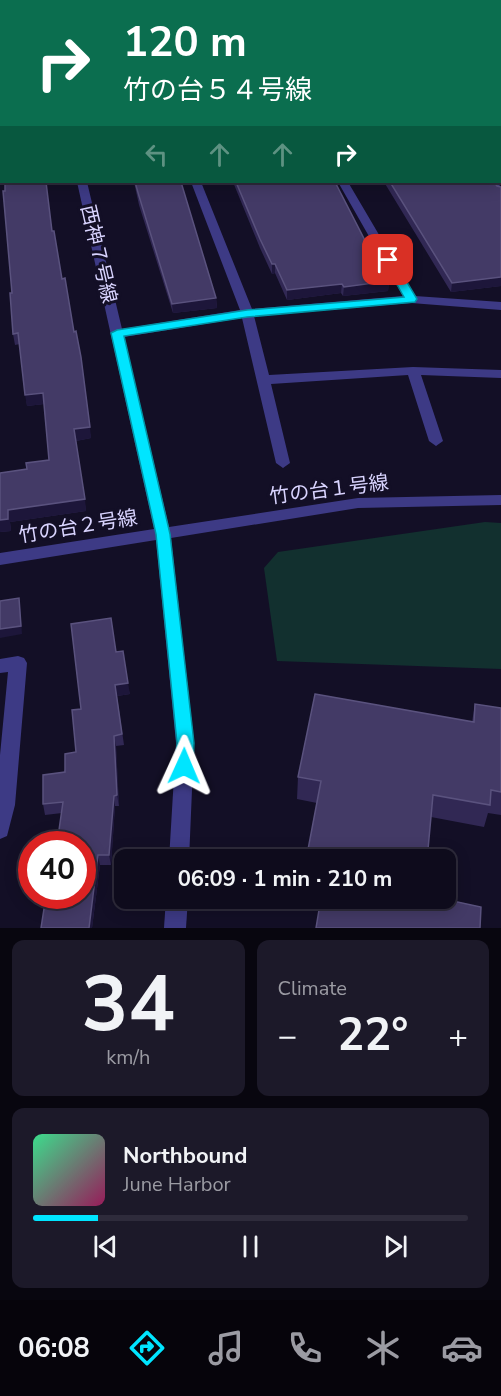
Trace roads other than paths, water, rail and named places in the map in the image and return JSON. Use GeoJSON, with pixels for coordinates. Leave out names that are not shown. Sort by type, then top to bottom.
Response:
{"type":"FeatureCollection","features":[{"type":"Feature","properties":{"kind":"street","name":"西神７号線"},"geometry":{"type":"LineString","coordinates":[[82,183],[163,534],[185,743],[180,849]]}},
{"type":"Feature","properties":{"kind":"street"},"geometry":{"type":"LineString","coordinates":[[196,183],[247,313],[283,463]]}},
{"type":"Feature","properties":{"kind":"street"},"geometry":{"type":"LineString","coordinates":[[344,183],[411,299]]}},
{"type":"Feature","properties":{"kind":"street"},"geometry":{"type":"LineString","coordinates":[[117,333],[247,313],[411,299],[501,306]]}},
{"type":"Feature","properties":{"kind":"street"},"geometry":{"type":"LineString","coordinates":[[263,380],[413,371],[501,374]]}},
{"type":"Feature","properties":{"kind":"street"},"geometry":{"type":"LineString","coordinates":[[413,371],[436,441]]}},
{"type":"Feature","properties":{"kind":"street","name":"竹の台１号線"},"geometry":{"type":"LineString","coordinates":[[163,534],[358,503],[501,501]]}},
{"type":"Feature","properties":{"kind":"street","name":"竹の台２号線"},"geometry":{"type":"LineString","coordinates":[[0,559],[163,534]]}},
{"type":"Feature","properties":{"kind":"street"},"geometry":{"type":"LineString","coordinates":[[0,666],[18,663],[5,805],[0,830]]}},
{"type":"Feature","properties":{"kind":"street"},"geometry":{"type":"LineString","coordinates":[[175,928],[176,909]]}}]}
